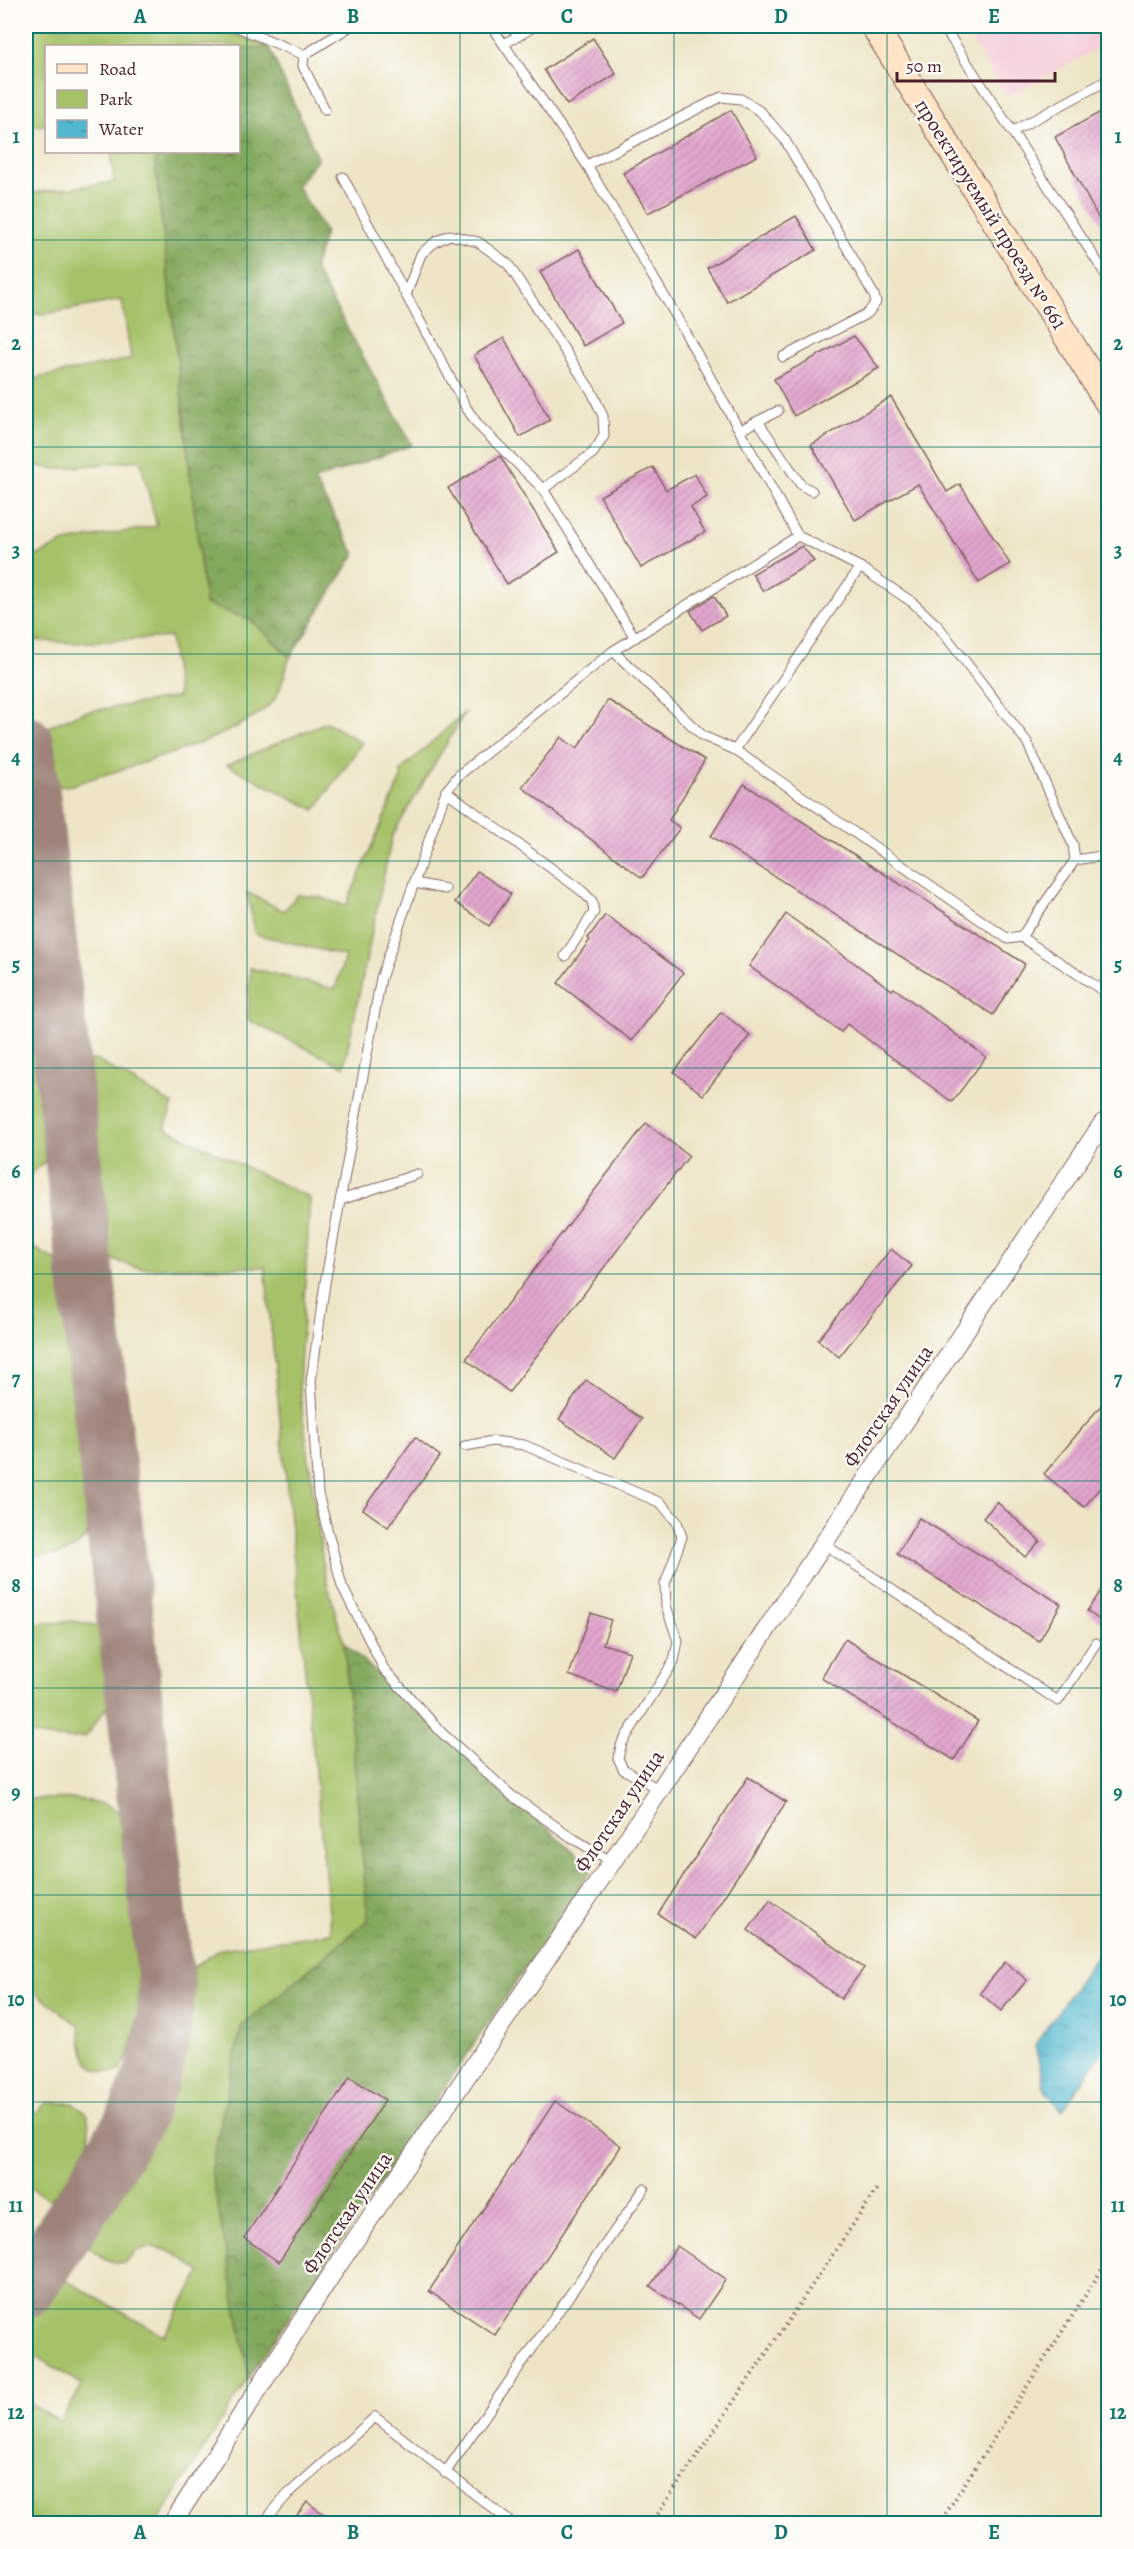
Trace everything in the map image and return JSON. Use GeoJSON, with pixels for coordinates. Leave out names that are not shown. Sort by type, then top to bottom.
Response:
{"type":"FeatureCollection","features":[{"type":"Feature","properties":{"kind":"main road","name":"проектируемый проезд № 661"},"geometry":{"type":"LineString","coordinates":[[874,26],[1108,403]]}},
{"type":"Feature","properties":{"kind":"street","name":"Флотская улица"},"geometry":{"type":"LineString","coordinates":[[172,2523],[328,2280],[612,1862],[1103,1123]]}},
{"type":"Feature","properties":{"kind":"lane"},"geometry":{"type":"LineString","coordinates":[[235,26],[304,55]]}},
{"type":"Feature","properties":{"kind":"lane"},"geometry":{"type":"LineString","coordinates":[[304,55],[351,26]]}},
{"type":"Feature","properties":{"kind":"lane"},"geometry":{"type":"LineString","coordinates":[[490,26],[587,165],[676,316],[798,536],[860,567],[912,602],[938,626],[1028,742],[1073,845],[1075,860],[1021,937]]}},
{"type":"Feature","properties":{"kind":"lane"},"geometry":{"type":"LineString","coordinates":[[504,44],[535,26]]}},
{"type":"Feature","properties":{"kind":"lane"},"geometry":{"type":"LineString","coordinates":[[947,27],[1108,278]]}},
{"type":"Feature","properties":{"kind":"lane"},"geometry":{"type":"LineString","coordinates":[[304,55],[303,66],[325,110]]}},
{"type":"Feature","properties":{"kind":"lane"},"geometry":{"type":"LineString","coordinates":[[1013,131],[1108,80]]}},
{"type":"Feature","properties":{"kind":"lane"},"geometry":{"type":"LineString","coordinates":[[587,165],[722,96],[741,99],[760,112],[785,140],[876,302],[867,313],[783,357]]}},
{"type":"Feature","properties":{"kind":"lane"},"geometry":{"type":"LineString","coordinates":[[343,177],[467,409],[479,426],[543,489],[635,638]]}},
{"type":"Feature","properties":{"kind":"lane"},"geometry":{"type":"LineString","coordinates":[[406,295],[422,254],[435,242],[450,235],[478,242],[508,264],[592,392],[603,416],[604,436],[593,453],[543,489]]}},
{"type":"Feature","properties":{"kind":"lane"},"geometry":{"type":"LineString","coordinates":[[740,430],[778,411]]}},
{"type":"Feature","properties":{"kind":"lane"},"geometry":{"type":"LineString","coordinates":[[758,421],[801,485],[812,491]]}},
{"type":"Feature","properties":{"kind":"lane"},"geometry":{"type":"LineString","coordinates":[[612,1862],[571,1837],[511,1795],[442,1733],[384,1669],[342,1586],[318,1494],[311,1382],[325,1283],[381,978],[446,791],[459,775],[613,651],[798,536]]}},
{"type":"Feature","properties":{"kind":"lane"},"geometry":{"type":"LineString","coordinates":[[735,750],[860,567]]}},
{"type":"Feature","properties":{"kind":"lane"},"geometry":{"type":"LineString","coordinates":[[613,651],[703,736],[735,750],[1008,939],[1021,937],[1108,994]]}},
{"type":"Feature","properties":{"kind":"lane"},"geometry":{"type":"LineString","coordinates":[[446,791],[582,891],[592,901],[594,912],[565,956]]}},
{"type":"Feature","properties":{"kind":"lane"},"geometry":{"type":"LineString","coordinates":[[1075,860],[1108,855]]}},
{"type":"Feature","properties":{"kind":"lane"},"geometry":{"type":"LineString","coordinates":[[415,883],[445,889]]}},
{"type":"Feature","properties":{"kind":"lane"},"geometry":{"type":"LineString","coordinates":[[341,1200],[417,1174]]}},
{"type":"Feature","properties":{"kind":"lane"},"geometry":{"type":"LineString","coordinates":[[465,1446],[493,1441],[524,1445],[661,1503],[677,1522],[682,1537],[665,1584],[666,1606],[678,1641],[674,1661],[622,1743],[618,1758],[623,1769],[660,1790]]}},
{"type":"Feature","properties":{"kind":"lane"},"geometry":{"type":"LineString","coordinates":[[824,1544],[1058,1701],[1096,1643]]}},
{"type":"Feature","properties":{"kind":"lane"},"geometry":{"type":"LineString","coordinates":[[445,2473],[644,2189]]}},
{"type":"Feature","properties":{"kind":"lane"},"geometry":{"type":"LineString","coordinates":[[262,2523],[288,2494],[375,2416],[445,2473],[513,2523]]}},
{"type":"Feature","properties":{"kind":"path"},"geometry":{"type":"LineString","coordinates":[[651,2523],[879,2186]]}},
{"type":"Feature","properties":{"kind":"path"},"geometry":{"type":"LineString","coordinates":[[939,2523],[1108,2260]]}},
{"type":"Feature","properties":{"kind":"shaded area"},"geometry":{"type":"Polygon","coordinates":[[[972,26],[1108,26],[1108,43],[1007,97],[964,29],[972,26]]]}},
{"type":"Feature","properties":{"kind":"green space"},"geometry":{"type":"Polygon","coordinates":[[[26,26],[213,26],[269,47],[240,49],[240,45],[45,45],[45,125],[26,127],[26,26]]]}},
{"type":"Feature","properties":{"kind":"green space"},"geometry":{"type":"Polygon","coordinates":[[[269,47],[318,158],[297,186],[325,232],[314,268],[412,445],[314,480],[355,554],[290,657],[251,620],[205,604],[155,162],[160,153],[240,153],[240,49],[269,47]]]}},
{"type":"Feature","properties":{"kind":"green space"},"geometry":{"type":"Polygon","coordinates":[[[111,153],[160,153],[155,162],[205,604],[251,620],[290,657],[274,700],[259,714],[237,727],[149,761],[72,785],[55,787],[46,772],[42,729],[84,712],[178,697],[170,637],[74,643],[32,640],[26,593],[26,561],[65,542],[157,526],[140,460],[56,469],[26,464],[26,380],[131,359],[122,300],[39,315],[26,311],[26,194],[114,182],[111,153]]]}},
{"type":"Feature","properties":{"kind":"green space"},"geometry":{"type":"Polygon","coordinates":[[[465,712],[392,836],[344,1067],[248,1020],[250,968],[335,989],[345,956],[255,934],[247,892],[284,911],[297,895],[319,897],[346,906],[401,778],[401,770],[465,712]]]}},
{"type":"Feature","properties":{"kind":"green space"},"geometry":{"type":"Polygon","coordinates":[[[326,722],[362,743],[315,810],[227,765],[326,722]]]}},
{"type":"Feature","properties":{"kind":"green space"},"geometry":{"type":"Polygon","coordinates":[[[26,972],[46,1160],[26,1179],[26,972]]]}},
{"type":"Feature","properties":{"kind":"green space"},"geometry":{"type":"Polygon","coordinates":[[[86,1060],[96,1060],[173,1104],[165,1128],[310,1198],[299,1386],[324,1572],[344,1643],[368,1920],[241,2027],[237,2304],[249,2377],[157,2523],[26,2523],[26,2401],[60,2422],[83,2385],[26,2350],[26,2318],[46,2283],[67,2281],[164,2336],[201,2272],[180,2257],[164,2249],[156,2248],[139,2250],[124,2263],[113,2262],[98,2255],[89,2247],[85,2243],[83,2233],[133,2160],[157,2109],[177,2053],[183,1986],[191,1981],[190,1969],[221,1949],[331,1933],[265,1267],[138,1268],[114,1260],[100,1244],[80,1068],[86,1060]]]}},
{"type":"Feature","properties":{"kind":"green space"},"geometry":{"type":"Polygon","coordinates":[[[26,1246],[32,1246],[61,1264],[90,1531],[84,1540],[70,1551],[55,1555],[26,1556],[26,1246]]]}},
{"type":"Feature","properties":{"kind":"green space"},"geometry":{"type":"Polygon","coordinates":[[[73,1621],[100,1626],[108,1706],[85,1737],[55,1738],[26,1732],[26,1625],[73,1621]]]}},
{"type":"Feature","properties":{"kind":"green space"},"geometry":{"type":"Polygon","coordinates":[[[344,1643],[592,1869],[249,2377],[211,2169],[241,2027],[368,1920],[344,1643]]]}},
{"type":"Feature","properties":{"kind":"green space"},"geometry":{"type":"Polygon","coordinates":[[[26,1799],[87,1800],[121,1813],[139,1976],[138,2023],[129,2055],[119,2071],[107,2072],[92,2066],[84,2054],[79,2026],[26,1985],[26,1799]]]}},
{"type":"Feature","properties":{"kind":"green space"},"geometry":{"type":"Polygon","coordinates":[[[46,2103],[73,2103],[88,2115],[90,2148],[50,2201],[26,2184],[26,2121],[46,2103]]]}},
{"type":"Feature","properties":{"kind":"water"},"geometry":{"type":"Polygon","coordinates":[[[1108,1948],[1108,2044],[1062,2111],[1045,2090],[1035,2045],[1101,1949],[1108,1948]]]}},
{"type":"Feature","properties":{"kind":"building"},"geometry":{"type":"Polygon","coordinates":[[[593,38],[616,74],[567,105],[544,70],[593,38]]]}},
{"type":"Feature","properties":{"kind":"building"},"geometry":{"type":"Polygon","coordinates":[[[1108,108],[1108,236],[1055,137],[1108,108]]]}},
{"type":"Feature","properties":{"kind":"building"},"geometry":{"type":"Polygon","coordinates":[[[731,110],[757,156],[648,213],[623,173],[731,110]]]}},
{"type":"Feature","properties":{"kind":"building"},"geometry":{"type":"Polygon","coordinates":[[[796,216],[816,250],[727,302],[707,268],[796,216]]]}},
{"type":"Feature","properties":{"kind":"building"},"geometry":{"type":"Polygon","coordinates":[[[579,249],[622,323],[583,346],[540,272],[579,249]]]}},
{"type":"Feature","properties":{"kind":"building"},"geometry":{"type":"Polygon","coordinates":[[[854,336],[879,368],[794,416],[774,379],[854,336]]]}},
{"type":"Feature","properties":{"kind":"building"},"geometry":{"type":"Polygon","coordinates":[[[504,338],[550,420],[520,437],[474,355],[504,338]]]}},
{"type":"Feature","properties":{"kind":"building"},"geometry":{"type":"Polygon","coordinates":[[[891,397],[947,492],[960,484],[1010,564],[979,583],[918,484],[855,520],[811,445],[891,397]]]}},
{"type":"Feature","properties":{"kind":"building"},"geometry":{"type":"Polygon","coordinates":[[[500,456],[559,552],[507,584],[448,488],[500,456]]]}},
{"type":"Feature","properties":{"kind":"building"},"geometry":{"type":"Polygon","coordinates":[[[653,467],[666,490],[695,474],[707,497],[691,507],[705,532],[641,568],[600,496],[653,467]]]}},
{"type":"Feature","properties":{"kind":"building"},"geometry":{"type":"Polygon","coordinates":[[[802,546],[814,561],[763,591],[752,574],[802,546]]]}},
{"type":"Feature","properties":{"kind":"building"},"geometry":{"type":"Polygon","coordinates":[[[714,596],[726,616],[702,630],[690,611],[714,596]]]}},
{"type":"Feature","properties":{"kind":"building"},"geometry":{"type":"Polygon","coordinates":[[[608,700],[705,760],[669,820],[680,828],[642,878],[522,787],[561,737],[577,749],[608,700]]]}},
{"type":"Feature","properties":{"kind":"building"},"geometry":{"type":"Polygon","coordinates":[[[744,784],[1025,964],[993,1015],[711,836],[744,784]]]}},
{"type":"Feature","properties":{"kind":"building"},"geometry":{"type":"Polygon","coordinates":[[[477,871],[511,894],[489,926],[455,902],[477,871]]]}},
{"type":"Feature","properties":{"kind":"building"},"geometry":{"type":"Polygon","coordinates":[[[786,914],[892,990],[894,988],[986,1057],[952,1102],[847,1024],[841,1032],[749,966],[786,914]]]}},
{"type":"Feature","properties":{"kind":"building"},"geometry":{"type":"Polygon","coordinates":[[[605,915],[683,973],[632,1041],[558,983],[590,940],[588,938],[605,915]]]}},
{"type":"Feature","properties":{"kind":"building"},"geometry":{"type":"Polygon","coordinates":[[[721,1012],[750,1035],[703,1095],[674,1072],[721,1012]]]}},
{"type":"Feature","properties":{"kind":"building"},"geometry":{"type":"Polygon","coordinates":[[[646,1123],[689,1156],[509,1392],[466,1359],[646,1123]]]}},
{"type":"Feature","properties":{"kind":"building"},"geometry":{"type":"Polygon","coordinates":[[[891,1249],[912,1266],[839,1357],[818,1340],[891,1249]]]}},
{"type":"Feature","properties":{"kind":"building"},"geometry":{"type":"Polygon","coordinates":[[[586,1380],[642,1419],[615,1458],[559,1419],[586,1380]]]}},
{"type":"Feature","properties":{"kind":"building"},"geometry":{"type":"Polygon","coordinates":[[[1108,1397],[1108,1478],[1084,1507],[1044,1474],[1108,1397]]]}},
{"type":"Feature","properties":{"kind":"building"},"geometry":{"type":"Polygon","coordinates":[[[415,1437],[440,1456],[388,1527],[363,1509],[415,1437]]]}},
{"type":"Feature","properties":{"kind":"building"},"geometry":{"type":"Polygon","coordinates":[[[997,1502],[1040,1541],[1025,1557],[983,1518],[997,1502]]]}},
{"type":"Feature","properties":{"kind":"building"},"geometry":{"type":"Polygon","coordinates":[[[919,1518],[1061,1604],[1039,1641],[897,1554],[919,1518]]]}},
{"type":"Feature","properties":{"kind":"building"},"geometry":{"type":"Polygon","coordinates":[[[1108,1581],[1108,1626],[1087,1611],[1108,1581]]]}},
{"type":"Feature","properties":{"kind":"building"},"geometry":{"type":"Polygon","coordinates":[[[591,1613],[611,1620],[603,1644],[630,1652],[616,1692],[569,1675],[591,1613]]]}},
{"type":"Feature","properties":{"kind":"building"},"geometry":{"type":"Polygon","coordinates":[[[845,1639],[978,1721],[954,1760],[821,1678],[845,1639]]]}},
{"type":"Feature","properties":{"kind":"building"},"geometry":{"type":"Polygon","coordinates":[[[748,1777],[786,1802],[696,1939],[658,1914],[748,1777]]]}},
{"type":"Feature","properties":{"kind":"building"},"geometry":{"type":"Polygon","coordinates":[[[770,1900],[864,1968],[841,1999],[748,1930],[770,1900]]]}},
{"type":"Feature","properties":{"kind":"building"},"geometry":{"type":"Polygon","coordinates":[[[1005,1962],[1027,1980],[1001,2011],[980,1993],[1005,1962]]]}},
{"type":"Feature","properties":{"kind":"building"},"geometry":{"type":"Polygon","coordinates":[[[350,2077],[385,2100],[279,2262],[244,2238],[350,2077]]]}},
{"type":"Feature","properties":{"kind":"building"},"geometry":{"type":"Polygon","coordinates":[[[555,2101],[621,2146],[495,2335],[429,2291],[555,2101]]]}},
{"type":"Feature","properties":{"kind":"building"},"geometry":{"type":"Polygon","coordinates":[[[677,2246],[726,2279],[699,2319],[650,2286],[677,2246]]]}},
{"type":"Feature","properties":{"kind":"building"},"geometry":{"type":"Polygon","coordinates":[[[307,2502],[336,2523],[291,2523],[307,2502]]]}},
{"type":"Feature","properties":{"kind":"taxiway"},"geometry":{"type":"LineString","coordinates":[[26,744],[167,1990],[163,2030],[155,2068],[136,2117],[88,2197],[26,2289]]}}]}
